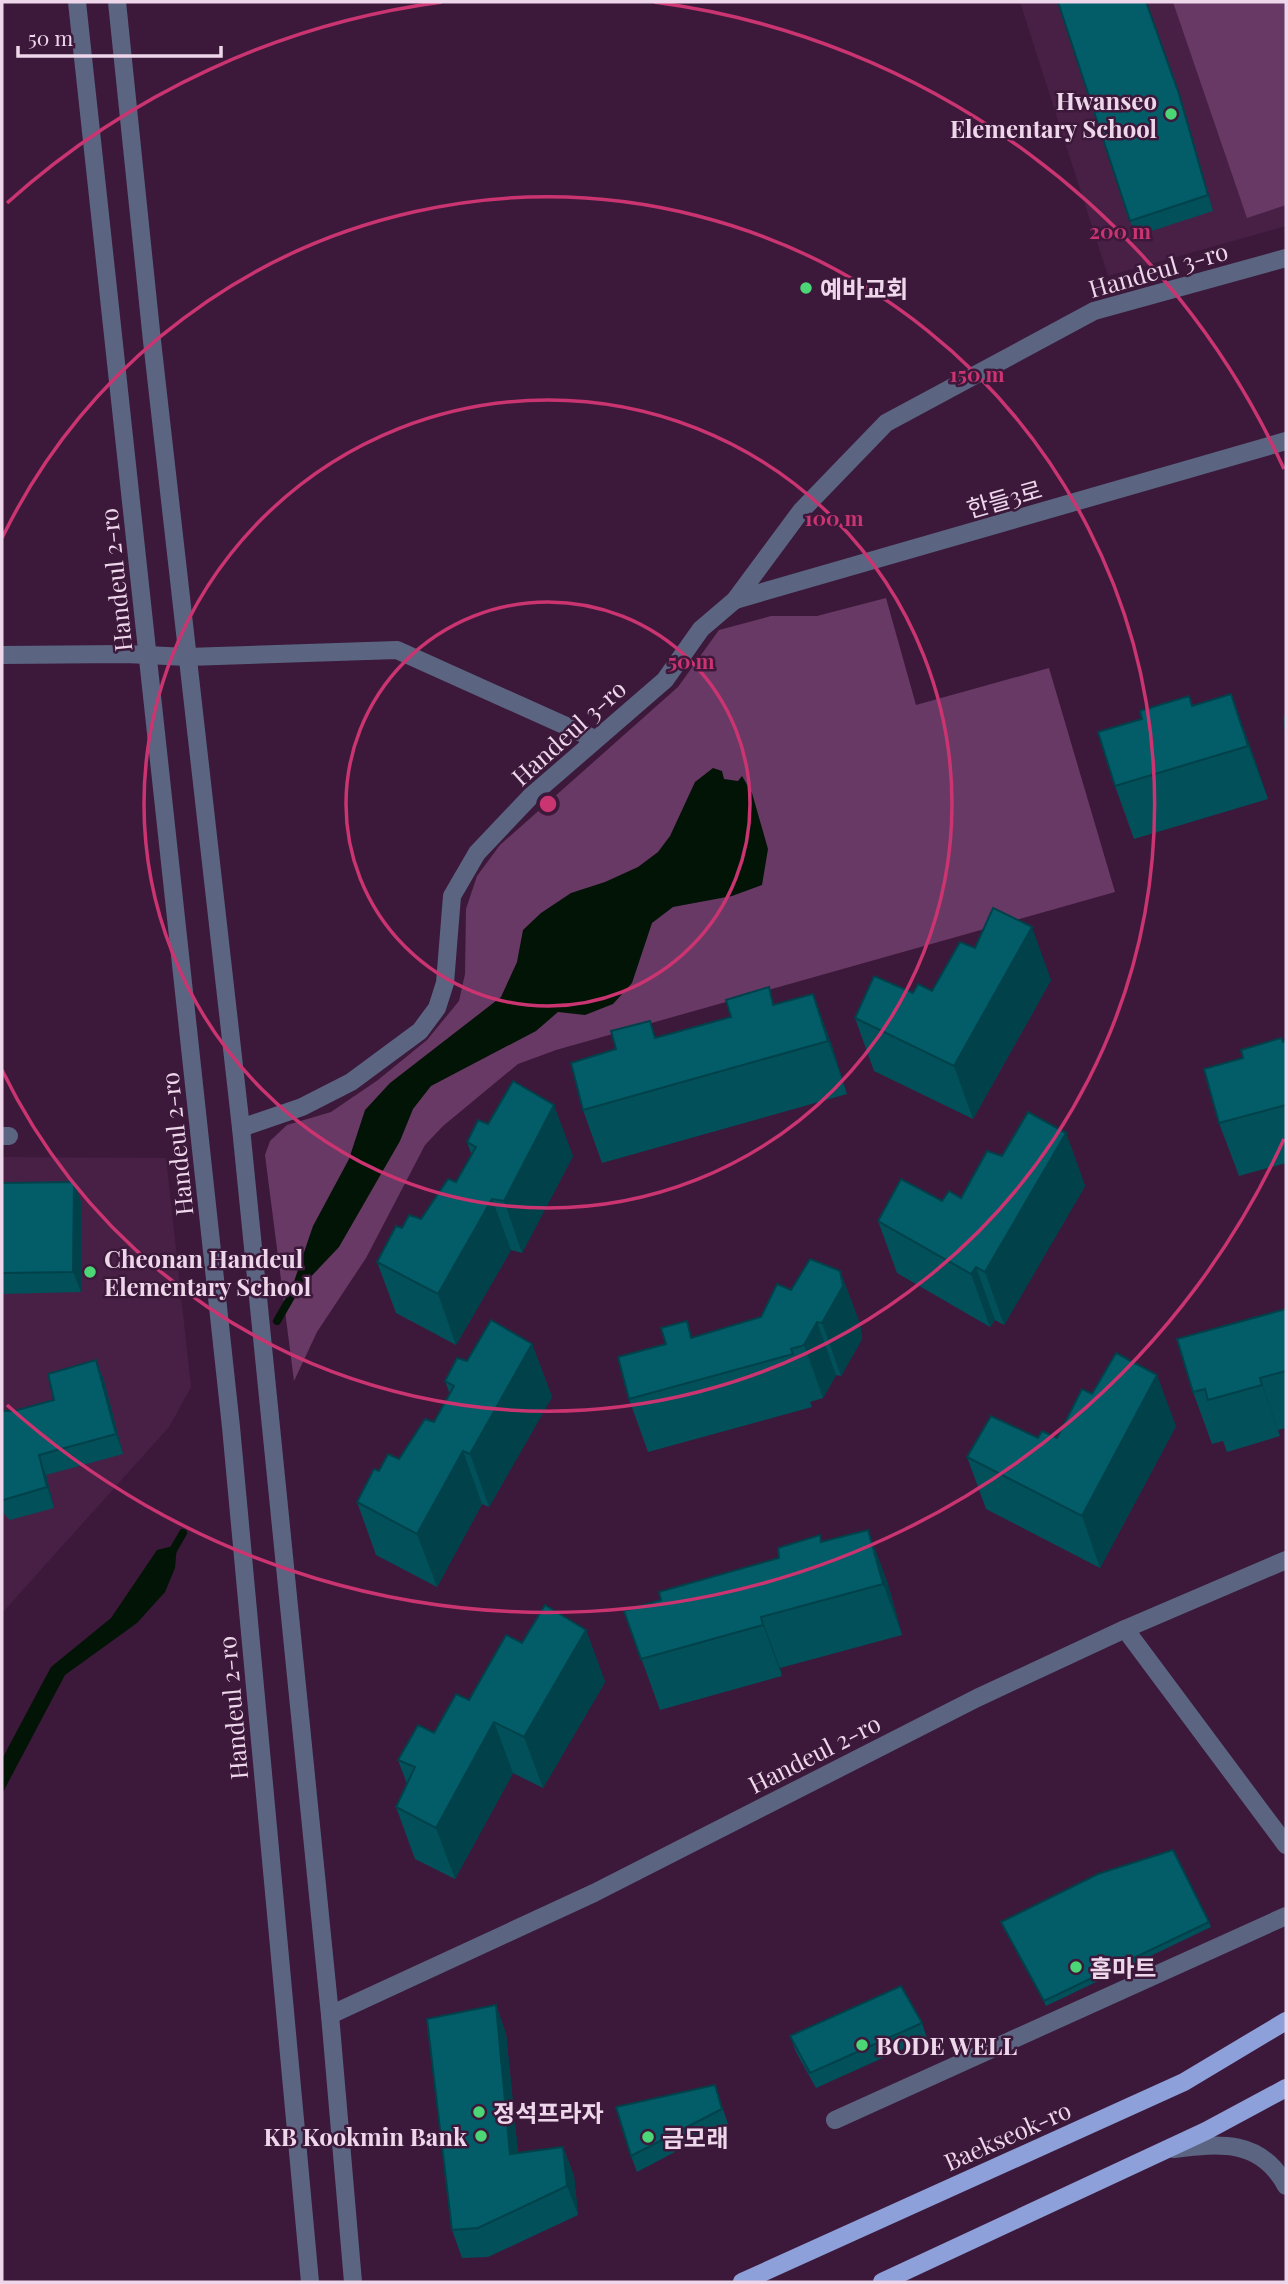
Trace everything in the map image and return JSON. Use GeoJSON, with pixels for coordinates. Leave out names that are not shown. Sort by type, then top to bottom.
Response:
{"type":"FeatureCollection","features":[{"type":"Feature","properties":{"kind":"main road","name":"Baekseok-ro"},"geometry":{"type":"LineString","coordinates":[[742,2282],[1184,2081],[1286,2021]]}},
{"type":"Feature","properties":{"kind":"main road"},"geometry":{"type":"LineString","coordinates":[[882,2282],[1206,2131],[1286,2088]]}},
{"type":"Feature","properties":{"kind":"street","name":"Handeul 2-ro"},"geometry":{"type":"LineString","coordinates":[[77,2],[231,1427],[310,2282]]}},
{"type":"Feature","properties":{"kind":"street"},"geometry":{"type":"LineString","coordinates":[[117,2],[187,657],[241,1128],[330,2015],[352,2282]]}},
{"type":"Feature","properties":{"kind":"street","name":"Handeul 3-ro"},"geometry":{"type":"LineString","coordinates":[[241,1128],[302,1107],[351,1082],[420,1031],[437,1008],[445,984],[452,897],[477,853],[531,796],[665,680],[701,629],[736,600],[802,511],[886,423],[1094,311],[1286,258]]}},
{"type":"Feature","properties":{"kind":"street","name":"한들3로"},"geometry":{"type":"LineString","coordinates":[[736,600],[1286,441]]}},
{"type":"Feature","properties":{"kind":"street"},"geometry":{"type":"LineString","coordinates":[[2,655],[126,654],[187,657],[397,650],[595,739]]}},
{"type":"Feature","properties":{"kind":"street","name":"Handeul 2-ro"},"geometry":{"type":"LineString","coordinates":[[330,2015],[594,1893],[977,1698],[1125,1629],[1286,1560]]}},
{"type":"Feature","properties":{"kind":"street"},"geometry":{"type":"LineString","coordinates":[[1125,1629],[1286,1845]]}},
{"type":"Feature","properties":{"kind":"street"},"geometry":{"type":"LineString","coordinates":[[835,2119],[1286,1916]]}},
{"type":"Feature","properties":{"kind":"street"},"geometry":{"type":"LineString","coordinates":[[1167,2149],[1215,2143],[1246,2149],[1264,2158],[1278,2172],[1286,2186]]}},
{"type":"Feature","properties":{"kind":"street"},"geometry":{"type":"LineString","coordinates":[[350,2256],[366,2282]]}},
{"type":"Feature","properties":{"kind":"shaded area","name":"Hwanseo Elementary School"},"geometry":{"type":"Polygon","coordinates":[[[1020,2],[1286,2],[1286,226],[1108,276],[1020,2]]]}},
{"type":"Feature","properties":{"kind":"shaded area"},"geometry":{"type":"Polygon","coordinates":[[[1173,2],[1286,2],[1286,205],[1247,218],[1173,2]]]}},
{"type":"Feature","properties":{"kind":"shaded area"},"geometry":{"type":"Polygon","coordinates":[[[886,598],[916,705],[1049,668],[1115,892],[556,1050],[518,1064],[443,1126],[425,1145],[366,1258],[317,1332],[294,1381],[265,1155],[270,1141],[287,1125],[331,1112],[378,1080],[427,1040],[459,1001],[465,974],[466,909],[477,876],[500,845],[678,687],[719,630],[771,616],[817,616],[886,598]]]}},
{"type":"Feature","properties":{"kind":"shaded area"},"geometry":{"type":"Polygon","coordinates":[[[713,768],[722,771],[724,779],[738,781],[742,776],[752,793],[768,849],[762,885],[732,896],[673,907],[652,923],[632,983],[613,1004],[585,1015],[558,1012],[536,1031],[431,1086],[413,1109],[400,1141],[339,1247],[287,1302],[313,1226],[349,1159],[365,1110],[390,1083],[501,997],[517,962],[523,930],[541,913],[571,893],[638,867],[658,852],[670,836],[695,782],[713,768]]]}},
{"type":"Feature","properties":{"kind":"shaded area","name":"Cheonan Handeul Elementary School"},"geometry":{"type":"Polygon","coordinates":[[[2,1157],[166,1158],[191,1387],[169,1427],[2,1613],[2,1157]]]}},
{"type":"Feature","properties":{"kind":"shaded area"},"geometry":{"type":"Polygon","coordinates":[[[177,1545],[175,1568],[165,1592],[137,1623],[65,1675],[2,1794],[2,1759],[51,1667],[111,1618],[157,1550],[177,1545]]]}},
{"type":"Feature","properties":{"kind":"building"},"geometry":{"type":"Polygon","coordinates":[[[1058,2],[1146,2],[1179,94],[1208,195],[1130,221],[1058,2]]]}},
{"type":"Feature","properties":{"kind":"building"},"geometry":{"type":"Polygon","coordinates":[[[1231,694],[1248,746],[1115,786],[1098,732],[1142,719],[1140,711],[1189,696],[1192,706],[1231,694]]]}},
{"type":"Feature","properties":{"kind":"building"},"geometry":{"type":"Polygon","coordinates":[[[993,908],[1032,927],[954,1066],[855,1018],[874,976],[913,993],[918,984],[932,991],[960,942],[975,948],[993,908]]]}},
{"type":"Feature","properties":{"kind":"building"},"geometry":{"type":"Polygon","coordinates":[[[769,987],[773,1005],[813,994],[828,1041],[583,1110],[571,1063],[616,1049],[611,1031],[650,1021],[655,1038],[731,1017],[726,1000],[769,987]]]}},
{"type":"Feature","properties":{"kind":"building"},"geometry":{"type":"Polygon","coordinates":[[[1281,1038],[1283,1042],[1286,1041],[1286,1105],[1219,1123],[1204,1069],[1243,1058],[1241,1050],[1281,1038]]]}},
{"type":"Feature","properties":{"kind":"building"},"geometry":{"type":"Polygon","coordinates":[[[513,1081],[554,1105],[504,1201],[492,1199],[438,1294],[377,1262],[396,1226],[402,1228],[409,1215],[421,1219],[448,1179],[456,1182],[476,1147],[467,1142],[478,1120],[488,1124],[513,1081]]]}},
{"type":"Feature","properties":{"kind":"building"},"geometry":{"type":"Polygon","coordinates":[[[1028,1112],[1066,1133],[985,1272],[976,1267],[971,1274],[878,1221],[901,1179],[942,1201],[949,1191],[961,1198],[987,1151],[1002,1156],[1028,1112]]]}},
{"type":"Feature","properties":{"kind":"building"},"geometry":{"type":"Polygon","coordinates":[[[74,1182],[73,1272],[2,1273],[2,1183],[74,1182]]]}},
{"type":"Feature","properties":{"kind":"building"},"geometry":{"type":"Polygon","coordinates":[[[810,1259],[840,1271],[843,1286],[822,1323],[817,1322],[804,1345],[791,1349],[793,1354],[629,1399],[618,1357],[666,1344],[661,1328],[687,1321],[691,1338],[761,1317],[777,1284],[791,1290],[810,1259]]]}},
{"type":"Feature","properties":{"kind":"building"},"geometry":{"type":"Polygon","coordinates":[[[1286,1309],[1286,1371],[1260,1378],[1262,1385],[1208,1400],[1205,1389],[1193,1392],[1177,1339],[1286,1309]]]}},
{"type":"Feature","properties":{"kind":"building"},"geometry":{"type":"Polygon","coordinates":[[[491,1320],[532,1344],[470,1454],[463,1451],[417,1534],[357,1502],[374,1469],[379,1471],[388,1454],[399,1459],[425,1419],[434,1422],[454,1386],[445,1381],[457,1358],[467,1361],[491,1320]]]}},
{"type":"Feature","properties":{"kind":"building"},"geometry":{"type":"Polygon","coordinates":[[[1116,1353],[1157,1375],[1082,1516],[967,1457],[991,1416],[1038,1438],[1042,1431],[1057,1438],[1082,1389],[1092,1394],[1116,1353]]]}},
{"type":"Feature","properties":{"kind":"building"},"geometry":{"type":"Polygon","coordinates":[[[96,1360],[116,1434],[39,1455],[47,1487],[3,1500],[2,1411],[14,1411],[54,1400],[48,1374],[96,1360]]]}},
{"type":"Feature","properties":{"kind":"building"},"geometry":{"type":"Polygon","coordinates":[[[868,1530],[883,1584],[761,1617],[763,1625],[641,1659],[624,1611],[661,1600],[659,1592],[779,1558],[778,1548],[820,1535],[821,1542],[868,1530]]]}},
{"type":"Feature","properties":{"kind":"building"},"geometry":{"type":"Polygon","coordinates":[[[545,1605],[586,1630],[524,1737],[494,1722],[436,1828],[396,1807],[415,1767],[398,1760],[418,1725],[434,1733],[456,1694],[469,1700],[506,1635],[522,1643],[545,1605]]]}},
{"type":"Feature","properties":{"kind":"building","name":"홈마트"},"geometry":{"type":"Polygon","coordinates":[[[1173,1850],[1209,1922],[1044,2001],[1001,1922],[1098,1874],[1173,1850]]]}},
{"type":"Feature","properties":{"kind":"building"},"geometry":{"type":"Polygon","coordinates":[[[901,1986],[922,2023],[810,2073],[790,2036],[901,1986]]]}},
{"type":"Feature","properties":{"kind":"building","name":"정석프라자"},"geometry":{"type":"Polygon","coordinates":[[[496,2005],[510,2154],[563,2147],[567,2186],[478,2228],[452,2230],[427,2019],[496,2005]]]}},
{"type":"Feature","properties":{"kind":"building"},"geometry":{"type":"Polygon","coordinates":[[[715,2085],[722,2109],[631,2156],[616,2107],[715,2085]]]}},
{"type":"Feature","properties":{"kind":"waterway"},"geometry":{"type":"LineString","coordinates":[[277,1321],[292,1295]]}},
{"type":"Feature","properties":{"kind":"waterway"},"geometry":{"type":"LineString","coordinates":[[172,1552],[183,1533]]}},
{"type":"Feature","properties":{"kind":"place","name":"Hwanseo Elementary School"},"geometry":{"type":"Point","coordinates":[1171,114]}},
{"type":"Feature","properties":{"kind":"place","name":"예바교회"},"geometry":{"type":"Point","coordinates":[806,288]}},
{"type":"Feature","properties":{"kind":"place","name":"Cheonan Handeul Elementary School"},"geometry":{"type":"Point","coordinates":[90,1272]}},
{"type":"Feature","properties":{"kind":"place","name":"홈마트"},"geometry":{"type":"Point","coordinates":[1076,1967]}},
{"type":"Feature","properties":{"kind":"place","name":"BODE WELL"},"geometry":{"type":"Point","coordinates":[862,2045]}},
{"type":"Feature","properties":{"kind":"place","name":"정석프라자"},"geometry":{"type":"Point","coordinates":[479,2112]}},
{"type":"Feature","properties":{"kind":"place","name":"KB Kookmin Bank"},"geometry":{"type":"Point","coordinates":[481,2136]}},
{"type":"Feature","properties":{"kind":"place","name":"금모래"},"geometry":{"type":"Point","coordinates":[648,2137]}}]}
